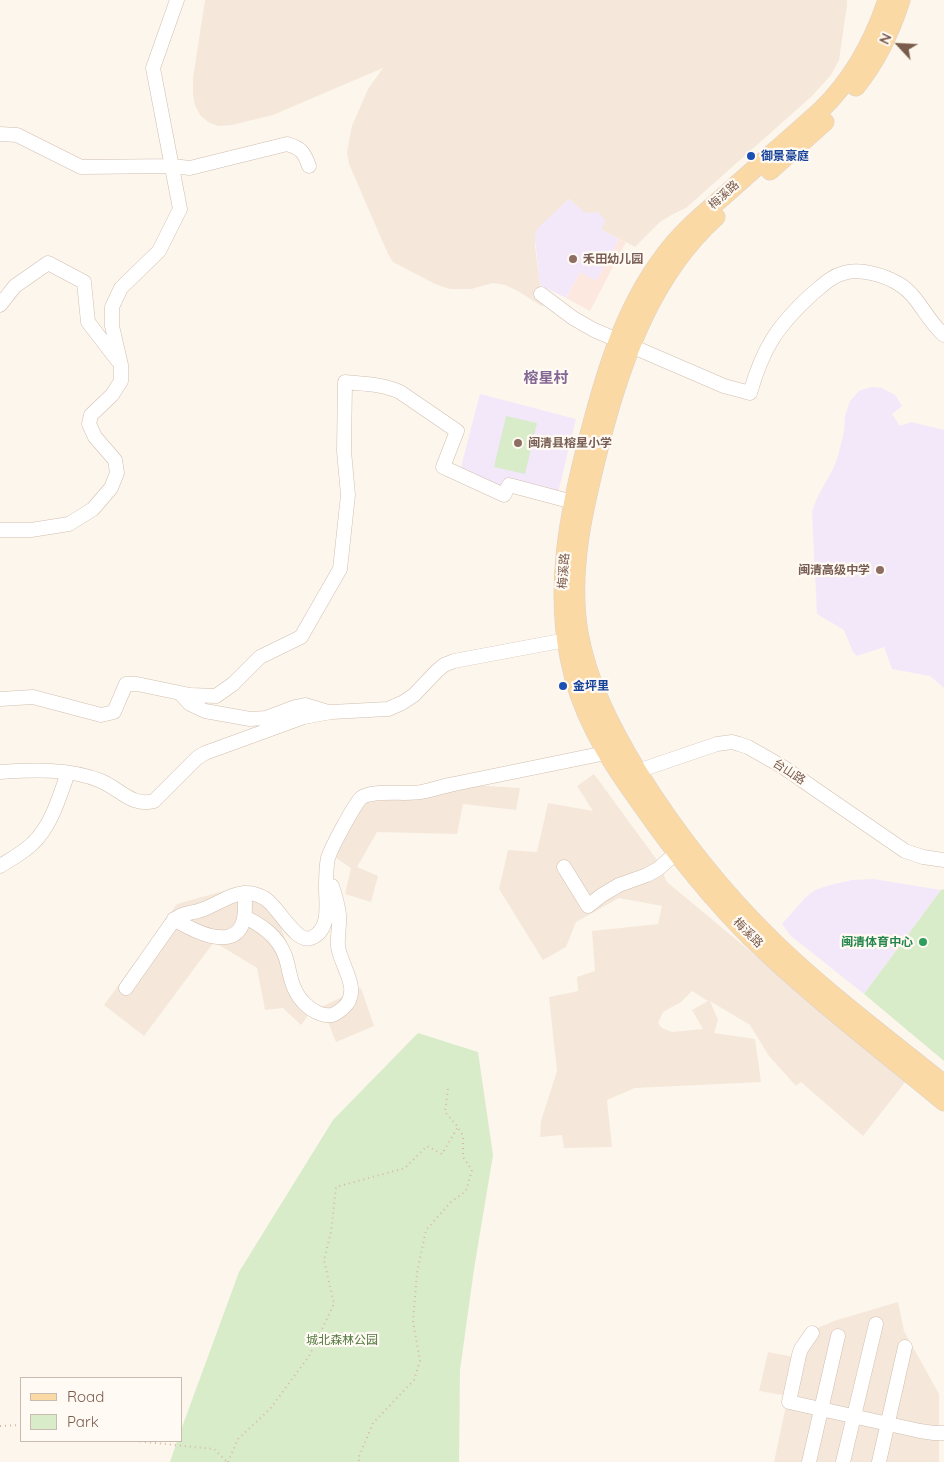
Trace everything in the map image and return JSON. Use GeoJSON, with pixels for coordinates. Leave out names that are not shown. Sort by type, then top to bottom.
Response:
{"type":"FeatureCollection","features":[{"type":"Feature","properties":{"kind":"main road","name":"梅溪路"},"geometry":{"type":"LineString","coordinates":[[901,0],[893,26],[884,46],[865,76],[841,105],[807,140],[697,236],[665,277],[650,304],[624,343],[592,424],[572,502],[563,583],[566,640],[573,676],[582,704],[594,732],[606,753],[629,774],[741,907],[768,936],[809,974],[944,1084]]}},
{"type":"Feature","properties":{"kind":"main road","name":"梅溪路"},"geometry":{"type":"LineString","coordinates":[[884,4],[855,71],[840,90],[821,110],[688,228],[648,279],[624,324],[624,343],[610,408],[589,486],[583,519],[576,577],[579,632],[587,665],[629,774],[676,853],[700,883],[750,936],[806,989],[944,1102]]}},
{"type":"Feature","properties":{"kind":"street"},"geometry":{"type":"LineString","coordinates":[[0,530],[31,530],[69,524],[93,509],[111,488],[117,474],[115,460],[95,437],[88,424],[91,415],[112,396],[121,381],[121,365],[112,326],[112,307],[121,288],[159,251],[180,209],[153,68],[177,0]]}},
{"type":"Feature","properties":{"kind":"street"},"geometry":{"type":"LineString","coordinates":[[0,134],[17,135],[81,167],[172,166],[190,168],[287,144],[298,147],[305,156],[308,166]]}},
{"type":"Feature","properties":{"kind":"street"},"geometry":{"type":"LineString","coordinates":[[0,305],[15,286],[48,263],[84,282],[88,322],[121,365]]}},
{"type":"Feature","properties":{"kind":"street"},"geometry":{"type":"LineString","coordinates":[[541,294],[584,325],[724,386],[750,393],[762,357],[777,331],[810,296],[833,277],[845,272],[859,272],[883,277],[901,285],[912,294],[937,329],[944,335]]}},
{"type":"Feature","properties":{"kind":"street"},"geometry":{"type":"LineString","coordinates":[[0,699],[32,697],[100,715],[114,712],[126,684],[137,684],[190,696],[216,696],[233,684],[260,657],[301,637],[340,569],[348,495],[344,451],[344,382],[392,388],[457,431],[443,467],[504,495],[509,485],[572,502]]}},
{"type":"Feature","properties":{"kind":"street"},"geometry":{"type":"LineString","coordinates":[[0,772],[33,770],[85,775],[102,781],[138,802],[146,803],[154,801],[197,758],[205,753],[304,717],[331,712],[388,709],[414,696],[437,670],[454,661],[566,640]]}},
{"type":"Feature","properties":{"kind":"street"},"geometry":{"type":"LineString","coordinates":[[180,693],[190,704],[206,711],[250,719],[266,718],[295,707],[304,706],[331,712]]}},
{"type":"Feature","properties":{"kind":"street","name":"台山路"},"geometry":{"type":"LineString","coordinates":[[629,774],[717,744],[732,742],[748,747],[783,767],[905,851],[923,857],[944,860]]}},
{"type":"Feature","properties":{"kind":"street"},"geometry":{"type":"LineString","coordinates":[[126,988],[174,919],[184,913],[203,910],[224,898],[251,893],[266,898],[272,903],[296,934],[307,939],[321,930],[326,917],[327,866],[330,850],[356,804],[365,796],[421,792],[606,753]]}},
{"type":"Feature","properties":{"kind":"street"},"geometry":{"type":"LineString","coordinates":[[0,866],[26,849],[41,834],[53,813],[68,773]]}},
{"type":"Feature","properties":{"kind":"street"},"geometry":{"type":"LineString","coordinates":[[564,867],[588,906],[619,885],[648,875],[658,869],[676,853]]}},
{"type":"Feature","properties":{"kind":"street"},"geometry":{"type":"LineString","coordinates":[[245,917],[266,929],[278,943],[288,965],[296,993],[306,1005],[312,1010],[325,1015],[332,1015],[340,1011],[350,999],[350,984],[338,946],[339,915],[327,866]]}},
{"type":"Feature","properties":{"kind":"street"},"geometry":{"type":"LineString","coordinates":[[174,919],[190,928],[212,936],[228,938],[238,931],[245,917],[244,893]]}},
{"type":"Feature","properties":{"kind":"street"},"geometry":{"type":"LineString","coordinates":[[843,1462],[876,1324]]}},
{"type":"Feature","properties":{"kind":"street"},"geometry":{"type":"LineString","coordinates":[[812,1333],[799,1355],[790,1402],[920,1431],[944,1433]]}},
{"type":"Feature","properties":{"kind":"street"},"geometry":{"type":"LineString","coordinates":[[808,1462],[838,1336]]}},
{"type":"Feature","properties":{"kind":"street"},"geometry":{"type":"LineString","coordinates":[[880,1462],[905,1347]]}},
{"type":"Feature","properties":{"kind":"path"},"geometry":{"type":"LineString","coordinates":[[360,1462],[358,1459],[373,1424],[414,1380],[420,1361],[413,1321],[417,1273],[426,1230],[450,1202],[466,1192],[472,1170],[463,1157],[463,1136],[445,1112],[448,1089]]}},
{"type":"Feature","properties":{"kind":"path"},"geometry":{"type":"LineString","coordinates":[[145,1442],[214,1449],[227,1462],[238,1440],[270,1409],[309,1356],[334,1304],[324,1260],[332,1232],[336,1187],[406,1168],[427,1146],[442,1154],[458,1127]]}},
{"type":"Feature","properties":{"kind":"path"},"geometry":{"type":"LineString","coordinates":[[0,1426],[20,1425]]}},
{"type":"Feature","properties":{"kind":"shaded area"},"geometry":{"type":"Polygon","coordinates":[[[205,0],[847,0],[847,5],[839,60],[831,75],[812,96],[686,208],[660,222],[635,247],[602,230],[569,199],[536,232],[535,246],[543,307],[505,285],[493,283],[471,289],[450,289],[435,284],[393,262],[349,164],[347,152],[352,126],[368,89],[383,68],[273,115],[232,125],[218,126],[208,122],[200,115],[193,95],[193,78],[205,0]]]}},
{"type":"Feature","properties":{"kind":"shaded area","name":"禾田幼儿园"},"geometry":{"type":"Polygon","coordinates":[[[569,199],[585,213],[598,212],[605,220],[602,230],[619,239],[596,281],[580,272],[566,298],[540,285],[535,239],[539,227],[569,199]]]}},
{"type":"Feature","properties":{"kind":"shaded area"},"geometry":{"type":"Polygon","coordinates":[[[619,239],[626,242],[590,311],[566,298],[580,272],[596,280],[619,239]]]}},
{"type":"Feature","properties":{"kind":"shaded area","name":"闽清高级中学"},"geometry":{"type":"Polygon","coordinates":[[[871,387],[882,388],[895,395],[902,406],[892,414],[900,426],[911,422],[944,430],[944,688],[930,676],[892,669],[884,647],[857,656],[853,652],[844,630],[817,614],[812,512],[838,456],[844,432],[845,416],[850,401],[859,391],[871,387]]]}},
{"type":"Feature","properties":{"kind":"shaded area","name":"闽清县榕星小学"},"geometry":{"type":"Polygon","coordinates":[[[480,394],[576,419],[558,493],[501,489],[461,467],[480,394]]]}},
{"type":"Feature","properties":{"kind":"shaded area"},"geometry":{"type":"Polygon","coordinates":[[[594,774],[657,860],[667,882],[906,1081],[863,1136],[801,1082],[796,1086],[769,1056],[750,1025],[710,1001],[718,1020],[714,1033],[755,1039],[761,1082],[635,1088],[607,1100],[612,1147],[564,1148],[562,1135],[540,1137],[541,1121],[557,1071],[549,997],[578,991],[577,977],[595,971],[592,931],[658,924],[662,906],[619,898],[576,922],[566,947],[543,960],[499,889],[508,850],[537,852],[548,803],[593,811],[577,786],[594,774]],[[692,991],[681,1002],[663,1012],[658,1023],[662,1028],[672,1032],[703,1029],[692,1010],[708,1001],[692,991]]]}},
{"type":"Feature","properties":{"kind":"shaded area"},"geometry":{"type":"Polygon","coordinates":[[[471,785],[520,788],[516,810],[463,804],[457,834],[377,832],[357,867],[378,876],[371,902],[345,894],[351,868],[333,856],[363,802],[424,797],[471,785]]]}},
{"type":"Feature","properties":{"kind":"shaded area"},"geometry":{"type":"Polygon","coordinates":[[[873,879],[941,890],[864,994],[791,936],[782,924],[805,898],[815,890],[852,880],[873,879]]]}},
{"type":"Feature","properties":{"kind":"shaded area"},"geometry":{"type":"Polygon","coordinates":[[[238,887],[268,909],[280,926],[292,954],[299,989],[319,1008],[361,988],[374,1026],[336,1042],[328,1022],[309,1014],[301,1025],[283,1008],[265,1010],[257,968],[214,942],[144,1036],[104,1005],[177,904],[238,887]]]}},
{"type":"Feature","properties":{"kind":"shaded area"},"geometry":{"type":"Polygon","coordinates":[[[898,1302],[904,1331],[939,1394],[939,1462],[774,1462],[788,1396],[759,1391],[768,1352],[794,1357],[808,1332],[834,1321],[898,1302]]]}},
{"type":"Feature","properties":{"kind":"green space"},"geometry":{"type":"Polygon","coordinates":[[[506,416],[537,423],[525,474],[494,467],[506,416]]]}},
{"type":"Feature","properties":{"kind":"green space","name":"闽清体育中心"},"geometry":{"type":"Polygon","coordinates":[[[944,889],[944,1061],[864,994],[941,890],[944,889]]]}},
{"type":"Feature","properties":{"kind":"green space","name":"城北森林公园"},"geometry":{"type":"Polygon","coordinates":[[[418,1033],[478,1052],[493,1155],[460,1370],[459,1462],[170,1462],[177,1442],[182,1442],[182,1427],[239,1272],[333,1120],[418,1033]]]}},
{"type":"Feature","properties":{"kind":"place","name":"御景豪庭"},"geometry":{"type":"Point","coordinates":[751,156]}},
{"type":"Feature","properties":{"kind":"place","name":"禾田幼儿园"},"geometry":{"type":"Point","coordinates":[573,259]}},
{"type":"Feature","properties":{"kind":"place","name":"闽清县榕星小学"},"geometry":{"type":"Point","coordinates":[518,443]}},
{"type":"Feature","properties":{"kind":"place","name":"闽清高级中学"},"geometry":{"type":"Point","coordinates":[880,570]}},
{"type":"Feature","properties":{"kind":"place","name":"金坪里"},"geometry":{"type":"Point","coordinates":[563,686]}},
{"type":"Feature","properties":{"kind":"place","name":"闽清体育中心"},"geometry":{"type":"Point","coordinates":[923,942]}},
{"type":"Feature","properties":{"kind":"district","name":"榕星村"},"geometry":{"type":"Point","coordinates":[546,378]}}]}
